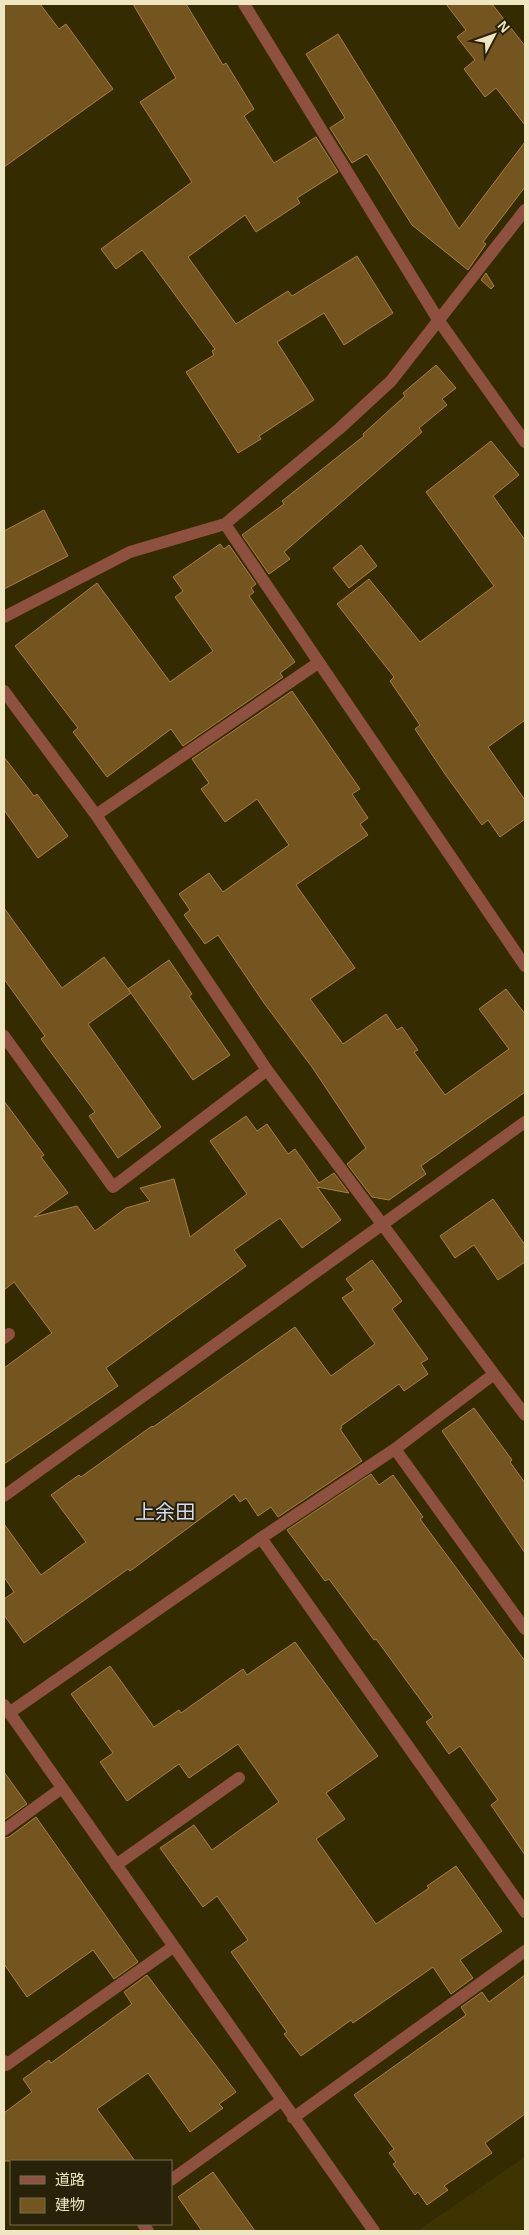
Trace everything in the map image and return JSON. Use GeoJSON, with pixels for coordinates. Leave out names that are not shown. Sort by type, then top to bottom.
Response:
{"type":"FeatureCollection","features":[{"type":"Feature","properties":{"kind":"street"},"geometry":{"type":"LineString","coordinates":[[244,4],[439,321],[525,442]]}},
{"type":"Feature","properties":{"kind":"street"},"geometry":{"type":"LineString","coordinates":[[4,617],[130,552],[225,524],[339,429],[391,381],[525,210]]}},
{"type":"Feature","properties":{"kind":"street"},"geometry":{"type":"LineString","coordinates":[[225,524],[525,966]]}},
{"type":"Feature","properties":{"kind":"street"},"geometry":{"type":"LineString","coordinates":[[96,815],[318,663]]}},
{"type":"Feature","properties":{"kind":"street"},"geometry":{"type":"LineString","coordinates":[[4,691],[96,815],[266,1070],[525,1415]]}},
{"type":"Feature","properties":{"kind":"street"},"geometry":{"type":"LineString","coordinates":[[4,1036],[113,1187],[266,1070]]}},
{"type":"Feature","properties":{"kind":"street"},"geometry":{"type":"LineString","coordinates":[[4,1496],[525,1122]]}},
{"type":"Feature","properties":{"kind":"street"},"geometry":{"type":"LineString","coordinates":[[374,2231],[6,1709],[395,1449],[494,1374]]}},
{"type":"Feature","properties":{"kind":"street"},"geometry":{"type":"LineString","coordinates":[[395,1449],[525,1629]]}},
{"type":"Feature","properties":{"kind":"street"},"geometry":{"type":"LineString","coordinates":[[261,1538],[525,1912]]}},
{"type":"Feature","properties":{"kind":"street"},"geometry":{"type":"LineString","coordinates":[[116,1865],[239,1778]]}},
{"type":"Feature","properties":{"kind":"street"},"geometry":{"type":"LineString","coordinates":[[4,1830],[62,1788]]}},
{"type":"Feature","properties":{"kind":"street"},"geometry":{"type":"LineString","coordinates":[[4,2061],[6,2065],[173,1947]]}},
{"type":"Feature","properties":{"kind":"street"},"geometry":{"type":"LineString","coordinates":[[293,2118],[525,1951]]}},
{"type":"Feature","properties":{"kind":"street"},"geometry":{"type":"LineString","coordinates":[[172,2179],[281,2101]]}},
{"type":"Feature","properties":{"kind":"shaded area"},"geometry":{"type":"Polygon","coordinates":[[[525,2157],[525,2231],[417,2231],[525,2157]]]}},
{"type":"Feature","properties":{"kind":"building"},"geometry":{"type":"Polygon","coordinates":[[[4,4],[40,4],[59,29],[66,24],[113,89],[4,167],[4,4]]]}},
{"type":"Feature","properties":{"kind":"building"},"geometry":{"type":"Polygon","coordinates":[[[133,4],[186,4],[223,65],[226,63],[254,109],[244,116],[274,163],[316,137],[338,172],[297,198],[300,203],[256,232],[245,215],[188,257],[236,324],[288,291],[292,296],[357,256],[393,313],[344,345],[324,313],[277,342],[314,400],[259,436],[261,439],[238,453],[186,372],[214,355],[212,351],[215,349],[142,250],[116,269],[101,249],[192,182],[140,102],[176,78],[133,4]]]}},
{"type":"Feature","properties":{"kind":"building"},"geometry":{"type":"Polygon","coordinates":[[[446,4],[492,4],[525,46],[525,125],[496,88],[485,97],[464,69],[475,60],[457,37],[466,30],[446,4]]]}},
{"type":"Feature","properties":{"kind":"building"},"geometry":{"type":"Polygon","coordinates":[[[338,34],[459,229],[525,142],[525,187],[483,242],[486,244],[468,270],[412,225],[367,154],[352,163],[330,128],[345,118],[306,54],[338,34]]]}},
{"type":"Feature","properties":{"kind":"building"},"geometry":{"type":"Polygon","coordinates":[[[486,273],[494,286],[491,289],[481,280],[486,273]]]}},
{"type":"Feature","properties":{"kind":"building"},"geometry":{"type":"Polygon","coordinates":[[[436,365],[456,388],[442,399],[447,405],[419,428],[422,432],[284,552],[290,559],[269,574],[242,535],[284,504],[282,501],[364,436],[363,434],[405,396],[403,393],[436,365]]]}},
{"type":"Feature","properties":{"kind":"building"},"geometry":{"type":"Polygon","coordinates":[[[491,441],[519,475],[493,496],[525,540],[525,720],[488,747],[525,800],[525,819],[500,837],[488,820],[482,825],[445,774],[415,729],[420,725],[390,681],[394,677],[337,604],[369,579],[420,642],[494,586],[426,492],[491,441]]]}},
{"type":"Feature","properties":{"kind":"building"},"geometry":{"type":"Polygon","coordinates":[[[44,510],[68,556],[4,589],[4,531],[44,510]]]}},
{"type":"Feature","properties":{"kind":"building"},"geometry":{"type":"Polygon","coordinates":[[[220,544],[224,549],[229,545],[256,584],[251,588],[254,592],[249,596],[295,662],[280,673],[283,677],[183,746],[171,729],[107,777],[73,732],[78,728],[15,646],[97,583],[170,682],[213,651],[175,597],[183,591],[173,577],[220,544]]]}},
{"type":"Feature","properties":{"kind":"building"},"geometry":{"type":"Polygon","coordinates":[[[361,545],[377,566],[349,588],[333,568],[361,545]]]}},
{"type":"Feature","properties":{"kind":"building"},"geometry":{"type":"Polygon","coordinates":[[[292,691],[360,789],[352,794],[368,818],[360,824],[368,835],[296,885],[355,968],[310,999],[343,1044],[386,1014],[397,1030],[402,1027],[418,1050],[414,1052],[445,1095],[509,1049],[479,1009],[506,989],[525,1014],[525,1092],[421,1166],[426,1174],[389,1200],[372,1197],[347,1164],[366,1148],[312,1067],[264,1003],[218,935],[205,944],[184,915],[190,910],[179,894],[209,873],[223,892],[289,845],[257,799],[225,822],[201,789],[209,783],[192,759],[292,691]]]}},
{"type":"Feature","properties":{"kind":"building"},"geometry":{"type":"Polygon","coordinates":[[[4,757],[34,796],[37,794],[68,836],[38,858],[4,810],[4,757]]]}},
{"type":"Feature","properties":{"kind":"building"},"geometry":{"type":"Polygon","coordinates":[[[4,908],[62,988],[104,957],[131,993],[88,1024],[161,1127],[118,1158],[89,1116],[95,1112],[41,1039],[45,1036],[4,979],[4,908]]]}},
{"type":"Feature","properties":{"kind":"building"},"geometry":{"type":"Polygon","coordinates":[[[169,960],[192,994],[189,996],[230,1055],[193,1080],[128,989],[169,960]]]}},
{"type":"Feature","properties":{"kind":"building"},"geometry":{"type":"Polygon","coordinates":[[[4,1101],[44,1155],[41,1157],[68,1193],[34,1217],[77,1206],[95,1231],[126,1208],[150,1201],[140,1188],[174,1179],[190,1237],[247,1194],[210,1141],[246,1116],[257,1131],[267,1124],[288,1154],[295,1149],[319,1183],[334,1173],[349,1193],[317,1187],[341,1220],[302,1248],[280,1218],[234,1250],[246,1266],[106,1368],[118,1386],[4,1464],[4,1368],[52,1333],[14,1282],[4,1290],[4,1101]]]}},
{"type":"Feature","properties":{"kind":"building"},"geometry":{"type":"Polygon","coordinates":[[[493,1199],[525,1245],[525,1262],[498,1280],[474,1245],[455,1258],[440,1236],[493,1199]]]}},
{"type":"Feature","properties":{"kind":"building"},"geometry":{"type":"Polygon","coordinates":[[[372,1260],[402,1301],[392,1309],[428,1359],[421,1363],[428,1374],[404,1391],[399,1384],[341,1426],[342,1428],[340,1429],[362,1461],[278,1517],[271,1507],[258,1516],[246,1498],[240,1502],[234,1494],[130,1571],[128,1569],[24,1643],[4,1615],[4,1599],[14,1592],[4,1577],[4,1524],[41,1575],[86,1542],[51,1495],[79,1475],[81,1477],[295,1327],[331,1376],[375,1344],[342,1298],[354,1290],[346,1279],[372,1260]]]}},
{"type":"Feature","properties":{"kind":"building"},"geometry":{"type":"Polygon","coordinates":[[[474,1408],[512,1460],[510,1462],[525,1483],[525,1553],[442,1431],[474,1408]]]}},
{"type":"Feature","properties":{"kind":"building"},"geometry":{"type":"Polygon","coordinates":[[[371,1474],[379,1485],[393,1475],[423,1517],[420,1519],[525,1661],[525,1855],[491,1805],[498,1800],[460,1746],[449,1754],[426,1722],[433,1717],[376,1639],[374,1640],[329,1579],[325,1581],[287,1530],[371,1474]]]}},
{"type":"Feature","properties":{"kind":"building"},"geometry":{"type":"Polygon","coordinates":[[[295,1642],[378,1756],[326,1793],[345,1819],[316,1839],[376,1924],[429,1888],[427,1886],[456,1866],[502,1931],[460,1960],[473,1978],[451,1994],[433,1967],[353,2023],[351,2020],[301,2056],[284,2034],[287,2032],[231,1952],[248,1940],[217,1896],[203,1907],[160,1848],[194,1825],[212,1850],[279,1802],[238,1744],[189,1778],[179,1764],[127,1801],[100,1762],[113,1753],[71,1694],[110,1666],[154,1727],[179,1710],[181,1713],[243,1669],[247,1675],[295,1642]]]}},
{"type":"Feature","properties":{"kind":"building"},"geometry":{"type":"Polygon","coordinates":[[[4,1772],[27,1804],[4,1820],[4,1772]]]}},
{"type":"Feature","properties":{"kind":"building"},"geometry":{"type":"Polygon","coordinates":[[[36,1817],[138,1962],[114,1979],[93,1950],[27,1997],[4,1964],[4,1838],[9,1837],[36,1817]]]}},
{"type":"Feature","properties":{"kind":"building"},"geometry":{"type":"Polygon","coordinates":[[[147,1975],[236,2092],[219,2104],[223,2108],[190,2132],[148,2073],[97,2109],[134,2160],[4,2161],[4,2113],[32,2092],[23,2079],[49,2060],[51,2063],[132,2004],[124,1992],[147,1975]]]}},
{"type":"Feature","properties":{"kind":"building"},"geometry":{"type":"Polygon","coordinates":[[[525,1975],[525,2114],[485,2143],[492,2153],[444,2186],[448,2190],[427,2205],[418,2192],[415,2195],[393,2164],[396,2162],[389,2153],[394,2149],[354,2095],[466,2015],[461,2007],[482,1992],[489,2002],[525,1975]]]}},
{"type":"Feature","properties":{"kind":"building"},"geometry":{"type":"Polygon","coordinates":[[[213,2172],[255,2231],[202,2231],[178,2197],[213,2172]]]}},
{"type":"Feature","properties":{"kind":"district","name":"上余田"},"geometry":{"type":"Point","coordinates":[165,1512]}}]}
